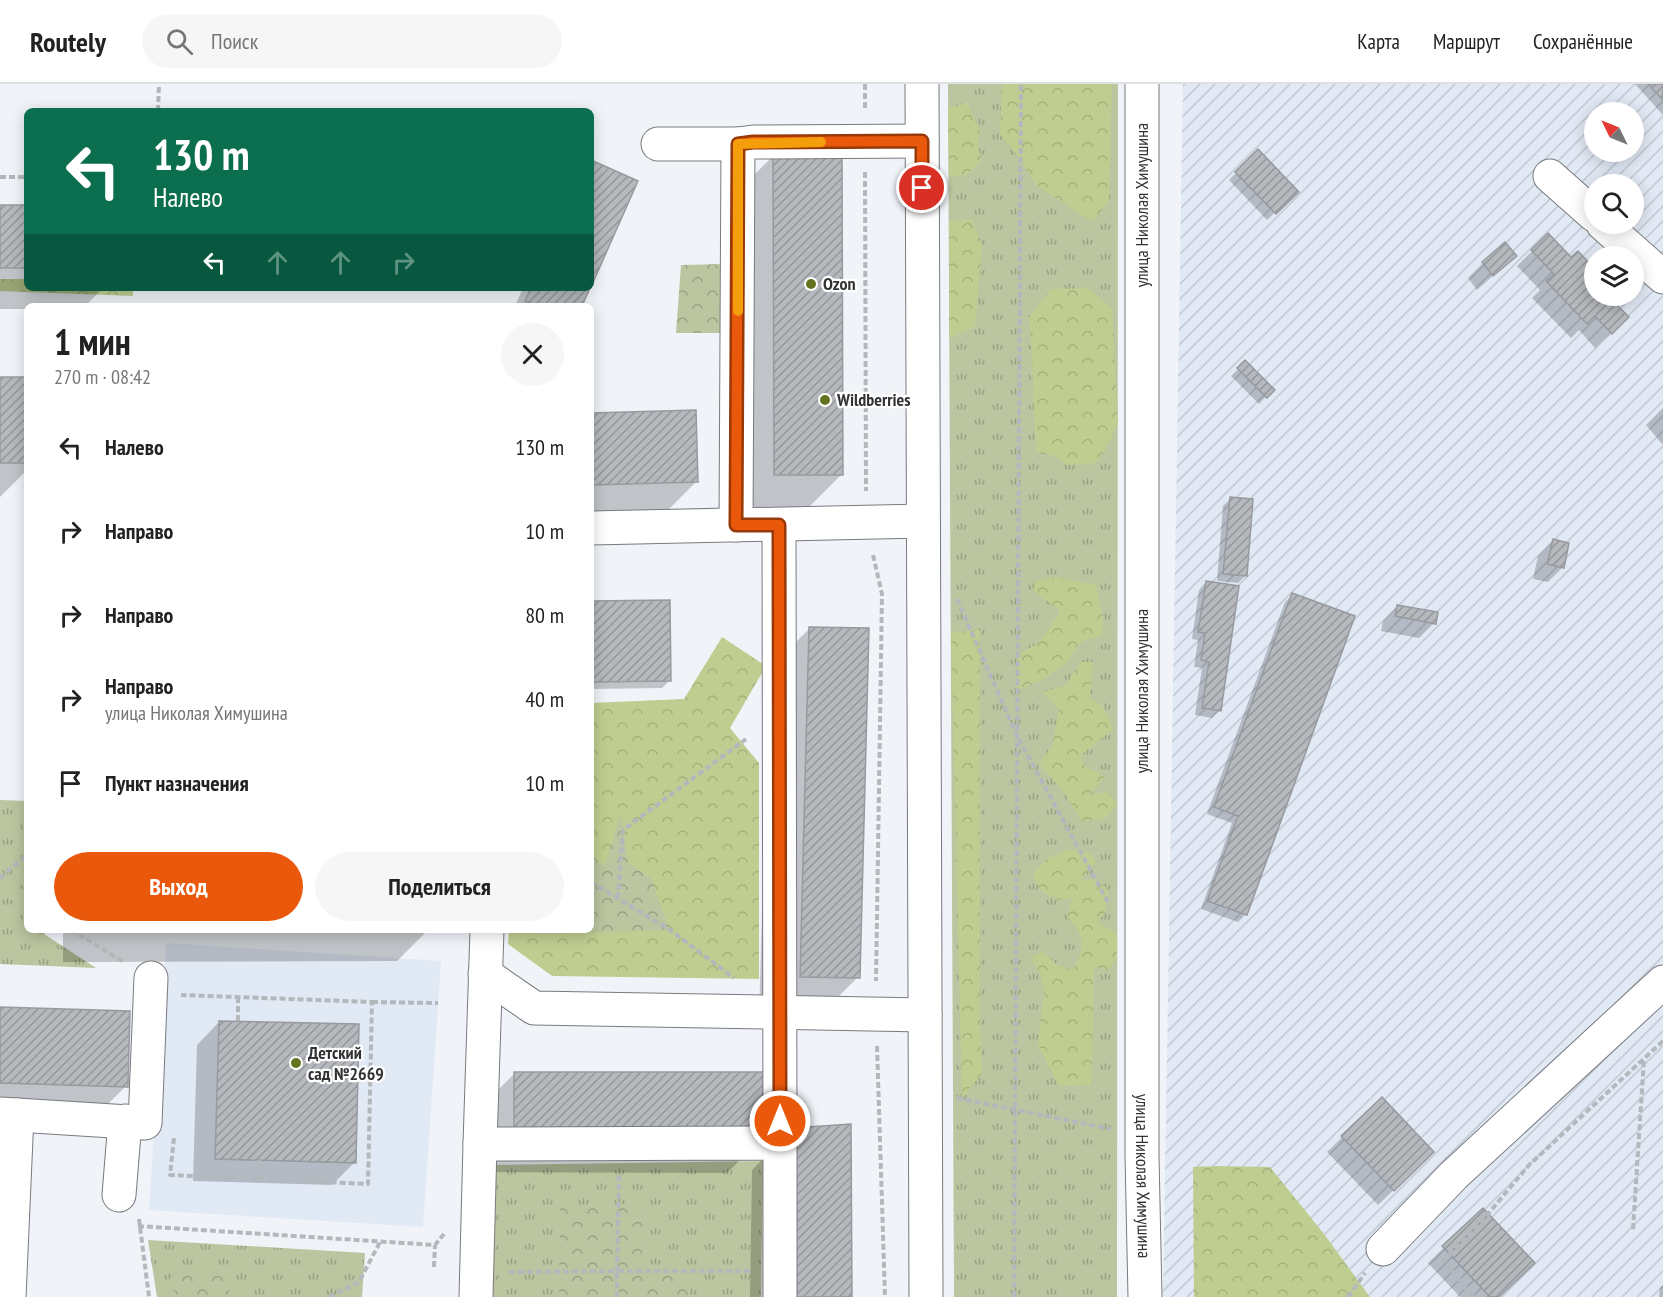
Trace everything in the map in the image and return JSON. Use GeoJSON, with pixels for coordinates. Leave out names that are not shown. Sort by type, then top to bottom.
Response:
{"type":"FeatureCollection","features":[{"type":"Feature","properties":{"kind":"street"},"geometry":{"type":"LineString","coordinates":[[922,84],[926,1297]]}},
{"type":"Feature","properties":{"kind":"street","name":"улица Николая Химушина"},"geometry":{"type":"LineString","coordinates":[[1142,84],[1142,1156],[1145,1297]]}},
{"type":"Feature","properties":{"kind":"street"},"geometry":{"type":"LineString","coordinates":[[658,144],[922,141]]}},
{"type":"Feature","properties":{"kind":"street"},"geometry":{"type":"LineString","coordinates":[[736,525],[738,144]]}},
{"type":"Feature","properties":{"kind":"street"},"geometry":{"type":"LineString","coordinates":[[1550,176],[1584,206]]}},
{"type":"Feature","properties":{"kind":"street"},"geometry":{"type":"LineString","coordinates":[[1615,234],[1663,277]]}},
{"type":"Feature","properties":{"kind":"street"},"geometry":{"type":"LineString","coordinates":[[594,528],[923,521]]}},
{"type":"Feature","properties":{"kind":"street"},"geometry":{"type":"LineString","coordinates":[[770,1284],[780,1143],[779,525]]}},
{"type":"Feature","properties":{"kind":"street"},"geometry":{"type":"LineString","coordinates":[[475,1285],[487,933]]}},
{"type":"Feature","properties":{"kind":"street"},"geometry":{"type":"LineString","coordinates":[[485,974],[534,1008],[925,1015]]}},
{"type":"Feature","properties":{"kind":"street"},"geometry":{"type":"LineString","coordinates":[[118,1195],[135,1122],[151,978]]}},
{"type":"Feature","properties":{"kind":"street"},"geometry":{"type":"LineString","coordinates":[[1383,1249],[1454,1175],[1663,982]]}},
{"type":"Feature","properties":{"kind":"street"},"geometry":{"type":"LineString","coordinates":[[9,1297],[8,1114],[135,1122]]}},
{"type":"Feature","properties":{"kind":"street"},"geometry":{"type":"LineString","coordinates":[[480,1144],[780,1143]]}},
{"type":"Feature","properties":{"kind":"path"},"geometry":{"type":"LineString","coordinates":[[158,108],[159,84]]}},
{"type":"Feature","properties":{"kind":"path"},"geometry":{"type":"LineString","coordinates":[[865,84],[866,523],[882,594],[876,1014],[885,1297]]}},
{"type":"Feature","properties":{"kind":"path"},"geometry":{"type":"LineString","coordinates":[[1014,1297],[1021,84]]}},
{"type":"Feature","properties":{"kind":"path"},"geometry":{"type":"LineString","coordinates":[[0,177],[24,177]]}},
{"type":"Feature","properties":{"kind":"path"},"geometry":{"type":"LineString","coordinates":[[956,596],[1017,736],[1114,913]]}},
{"type":"Feature","properties":{"kind":"path"},"geometry":{"type":"LineString","coordinates":[[618,898],[624,830],[779,715]]}},
{"type":"Feature","properties":{"kind":"path"},"geometry":{"type":"LineString","coordinates":[[0,878],[24,858]]}},
{"type":"Feature","properties":{"kind":"path"},"geometry":{"type":"LineString","coordinates":[[594,884],[670,930],[734,978]]}},
{"type":"Feature","properties":{"kind":"path"},"geometry":{"type":"LineString","coordinates":[[76,933],[151,978]]}},
{"type":"Feature","properties":{"kind":"path"},"geometry":{"type":"LineString","coordinates":[[179,1007],[180,995],[438,1003]]}},
{"type":"Feature","properties":{"kind":"path"},"geometry":{"type":"LineString","coordinates":[[238,997],[238,1021]]}},
{"type":"Feature","properties":{"kind":"path"},"geometry":{"type":"LineString","coordinates":[[135,1122],[175,1125],[170,1175],[368,1184],[372,1002]]}},
{"type":"Feature","properties":{"kind":"path"},"geometry":{"type":"LineString","coordinates":[[1473,1297],[1444,1260],[1488,1214],[1528,1165],[1663,1041]]}},
{"type":"Feature","properties":{"kind":"path"},"geometry":{"type":"LineString","coordinates":[[1633,1229],[1644,1058]]}},
{"type":"Feature","properties":{"kind":"path"},"geometry":{"type":"LineString","coordinates":[[953,1097],[1118,1130]]}},
{"type":"Feature","properties":{"kind":"path"},"geometry":{"type":"LineString","coordinates":[[617,1297],[619,1144]]}},
{"type":"Feature","properties":{"kind":"path"},"geometry":{"type":"LineString","coordinates":[[258,1179],[259,1160]]}},
{"type":"Feature","properties":{"kind":"path"},"geometry":{"type":"LineString","coordinates":[[434,1267],[435,1245],[477,1192]]}},
{"type":"Feature","properties":{"kind":"path"},"geometry":{"type":"LineString","coordinates":[[138,1226],[435,1245]]}},
{"type":"Feature","properties":{"kind":"path"},"geometry":{"type":"LineString","coordinates":[[329,1297],[359,1282],[380,1242]]}},
{"type":"Feature","properties":{"kind":"path"},"geometry":{"type":"LineString","coordinates":[[475,1285],[617,1271],[770,1284]]}},
{"type":"Feature","properties":{"kind":"shaded area"},"geometry":{"type":"Polygon","coordinates":[[[1183,84],[1663,84],[1663,1297],[1163,1297],[1183,84]]]}},
{"type":"Feature","properties":{"kind":"shaded area","name":"Детский сад №2669"},"geometry":{"type":"Polygon","coordinates":[[[166,943],[441,961],[423,1227],[149,1210],[166,943]]]}},
{"type":"Feature","properties":{"kind":"green space"},"geometry":{"type":"Polygon","coordinates":[[[948,84],[1118,84],[1117,1297],[954,1297],[948,84]]]}},
{"type":"Feature","properties":{"kind":"green space"},"geometry":{"type":"Polygon","coordinates":[[[1002,84],[1112,84],[1109,201],[1093,222],[1036,185],[1020,159],[1000,134],[1002,84]]]}},
{"type":"Feature","properties":{"kind":"green space"},"geometry":{"type":"Polygon","coordinates":[[[967,103],[980,130],[977,144],[982,161],[966,175],[949,177],[948,108],[967,103]]]}},
{"type":"Feature","properties":{"kind":"green space"},"geometry":{"type":"Polygon","coordinates":[[[972,219],[982,246],[975,327],[949,338],[949,221],[972,219]]]}},
{"type":"Feature","properties":{"kind":"green space"},"geometry":{"type":"Polygon","coordinates":[[[725,264],[722,333],[676,333],[681,265],[725,264]]]}},
{"type":"Feature","properties":{"kind":"green space"},"geometry":{"type":"Polygon","coordinates":[[[0,279],[24,279],[24,291],[133,291],[133,296],[0,291],[0,279]]]}},
{"type":"Feature","properties":{"kind":"green space"},"geometry":{"type":"Polygon","coordinates":[[[1088,288],[1112,309],[1118,423],[1106,449],[1096,463],[1067,465],[1056,456],[1037,453],[1029,317],[1051,289],[1088,288]]]}},
{"type":"Feature","properties":{"kind":"green space"},"geometry":{"type":"Polygon","coordinates":[[[1056,577],[1096,585],[1103,617],[1102,635],[1081,642],[1068,661],[1044,679],[1017,691],[1017,655],[1039,643],[1060,611],[1033,590],[1035,581],[1056,577]]]}},
{"type":"Feature","properties":{"kind":"green space"},"geometry":{"type":"Polygon","coordinates":[[[980,630],[982,1073],[962,1099],[951,633],[980,630]]]}},
{"type":"Feature","properties":{"kind":"green space"},"geometry":{"type":"Polygon","coordinates":[[[722,637],[766,666],[730,728],[759,763],[759,979],[552,976],[508,944],[509,933],[594,933],[594,703],[684,699],[722,637]]]}},
{"type":"Feature","properties":{"kind":"green space"},"geometry":{"type":"Polygon","coordinates":[[[1081,662],[1093,662],[1090,698],[1103,706],[1113,729],[1080,756],[1086,767],[1105,777],[1091,794],[1107,792],[1117,805],[1103,820],[1081,821],[1065,794],[1039,763],[1052,746],[1059,709],[1043,692],[1066,685],[1081,662]]]}},
{"type":"Feature","properties":{"kind":"green space"},"geometry":{"type":"Polygon","coordinates":[[[0,800],[24,801],[24,933],[44,933],[96,968],[0,964],[0,800]]]}},
{"type":"Feature","properties":{"kind":"green space"},"geometry":{"type":"Polygon","coordinates":[[[621,812],[628,863],[651,878],[670,930],[594,932],[594,859],[605,866],[621,812]]]}},
{"type":"Feature","properties":{"kind":"green space"},"geometry":{"type":"Polygon","coordinates":[[[1070,849],[1092,854],[1096,863],[1080,880],[1096,879],[1108,889],[1105,912],[1098,923],[1117,933],[1117,957],[1108,971],[1094,966],[1092,1085],[1059,1086],[1038,1045],[1044,991],[1040,973],[1030,957],[1043,952],[1057,965],[1073,970],[1080,955],[1081,942],[1077,929],[1067,916],[1072,898],[1060,900],[1040,890],[1033,874],[1046,859],[1070,849]]]}},
{"type":"Feature","properties":{"kind":"green space"},"geometry":{"type":"Polygon","coordinates":[[[763,1161],[761,1297],[492,1297],[491,1165],[763,1161]]]}},
{"type":"Feature","properties":{"kind":"green space"},"geometry":{"type":"Polygon","coordinates":[[[1193,1167],[1270,1167],[1324,1234],[1370,1297],[1194,1297],[1193,1167]]]}},
{"type":"Feature","properties":{"kind":"green space"},"geometry":{"type":"Polygon","coordinates":[[[642,1204],[642,1269],[689,1271],[689,1297],[559,1297],[560,1206],[642,1204]]]}},
{"type":"Feature","properties":{"kind":"green space"},"geometry":{"type":"Polygon","coordinates":[[[148,1240],[365,1253],[362,1297],[157,1297],[148,1240]]]}},
{"type":"Feature","properties":{"kind":"green space"},"geometry":{"type":"Polygon","coordinates":[[[183,1265],[236,1282],[221,1297],[178,1297],[169,1280],[183,1265]]]}},
{"type":"Feature","properties":{"kind":"building"},"geometry":{"type":"Polygon","coordinates":[[[1648,84],[1663,84],[1663,100],[1648,84]]]}},
{"type":"Feature","properties":{"kind":"building"},"geometry":{"type":"Polygon","coordinates":[[[1258,149],[1299,192],[1276,214],[1235,172],[1258,149]]]}},
{"type":"Feature","properties":{"kind":"building"},"geometry":{"type":"Polygon","coordinates":[[[773,153],[842,154],[843,475],[774,475],[773,153]]]}},
{"type":"Feature","properties":{"kind":"building"},"geometry":{"type":"Polygon","coordinates":[[[594,161],[638,181],[594,280],[594,161]]]}},
{"type":"Feature","properties":{"kind":"building"},"geometry":{"type":"Polygon","coordinates":[[[0,205],[24,205],[24,268],[0,268],[0,205]]]}},
{"type":"Feature","properties":{"kind":"building"},"geometry":{"type":"Polygon","coordinates":[[[1548,233],[1571,257],[1578,251],[1584,257],[1584,306],[1618,306],[1629,317],[1612,334],[1595,316],[1587,324],[1546,281],[1554,274],[1531,250],[1548,233]]]}},
{"type":"Feature","properties":{"kind":"building"},"geometry":{"type":"Polygon","coordinates":[[[1505,242],[1517,256],[1493,276],[1482,262],[1505,242]]]}},
{"type":"Feature","properties":{"kind":"building"},"geometry":{"type":"Polygon","coordinates":[[[530,291],[589,291],[583,303],[530,303],[525,301],[530,291]]]}},
{"type":"Feature","properties":{"kind":"building"},"geometry":{"type":"Polygon","coordinates":[[[1245,360],[1275,390],[1267,398],[1237,368],[1245,360]]]}},
{"type":"Feature","properties":{"kind":"building"},"geometry":{"type":"Polygon","coordinates":[[[0,377],[24,377],[24,463],[0,463],[0,377]]]}},
{"type":"Feature","properties":{"kind":"building"},"geometry":{"type":"Polygon","coordinates":[[[696,410],[698,482],[594,485],[594,413],[696,410]]]}},
{"type":"Feature","properties":{"kind":"building"},"geometry":{"type":"Polygon","coordinates":[[[1230,497],[1253,499],[1247,576],[1223,574],[1230,497]]]}},
{"type":"Feature","properties":{"kind":"building"},"geometry":{"type":"Polygon","coordinates":[[[1553,539],[1569,543],[1564,568],[1547,564],[1553,539]]]}},
{"type":"Feature","properties":{"kind":"building"},"geometry":{"type":"Polygon","coordinates":[[[1206,581],[1239,586],[1221,711],[1202,708],[1209,662],[1201,660],[1205,633],[1198,632],[1206,581]]]}},
{"type":"Feature","properties":{"kind":"building"},"geometry":{"type":"Polygon","coordinates":[[[1292,593],[1355,616],[1247,915],[1207,901],[1238,816],[1214,807],[1292,593]]]}},
{"type":"Feature","properties":{"kind":"building"},"geometry":{"type":"Polygon","coordinates":[[[670,600],[671,681],[594,682],[594,601],[670,600]]]}},
{"type":"Feature","properties":{"kind":"building"},"geometry":{"type":"Polygon","coordinates":[[[1397,605],[1438,612],[1436,624],[1395,616],[1397,605]]]}},
{"type":"Feature","properties":{"kind":"building"},"geometry":{"type":"Polygon","coordinates":[[[809,627],[869,628],[860,978],[800,977],[809,627]]]}},
{"type":"Feature","properties":{"kind":"building"},"geometry":{"type":"Polygon","coordinates":[[[0,1007],[130,1011],[128,1087],[0,1083],[0,1007]]]}},
{"type":"Feature","properties":{"kind":"building"},"geometry":{"type":"Polygon","coordinates":[[[219,1021],[359,1024],[356,1163],[215,1159],[219,1021]]]}},
{"type":"Feature","properties":{"kind":"building"},"geometry":{"type":"Polygon","coordinates":[[[514,1072],[770,1072],[770,1132],[514,1132],[514,1072]]]}},
{"type":"Feature","properties":{"kind":"building"},"geometry":{"type":"Polygon","coordinates":[[[1382,1097],[1434,1152],[1394,1191],[1341,1136],[1382,1097]]]}},
{"type":"Feature","properties":{"kind":"building"},"geometry":{"type":"Polygon","coordinates":[[[851,1124],[852,1297],[790,1297],[792,1128],[851,1124]]]}},
{"type":"Feature","properties":{"kind":"building"},"geometry":{"type":"Polygon","coordinates":[[[1483,1208],[1535,1263],[1499,1297],[1490,1297],[1442,1246],[1483,1208]]]}},
{"type":"Feature","properties":{"kind":"slow traffic"},"geometry":{"type":"LineString","coordinates":[[738,311],[738,144],[821,142]]}},
{"type":"Feature","properties":{"kind":"place","name":"Ozon"},"geometry":{"type":"Point","coordinates":[811,284]}},
{"type":"Feature","properties":{"kind":"place","name":"Wildberries"},"geometry":{"type":"Point","coordinates":[825,400]}},
{"type":"Feature","properties":{"kind":"place","name":"Детский сад №2669"},"geometry":{"type":"Point","coordinates":[296,1063]}},
{"type":"Feature","properties":{"kind":"route"},"geometry":{"type":"LineString","coordinates":[[780,1121],[779,525],[736,525],[738,144],[922,141],[922,188]]}}]}
